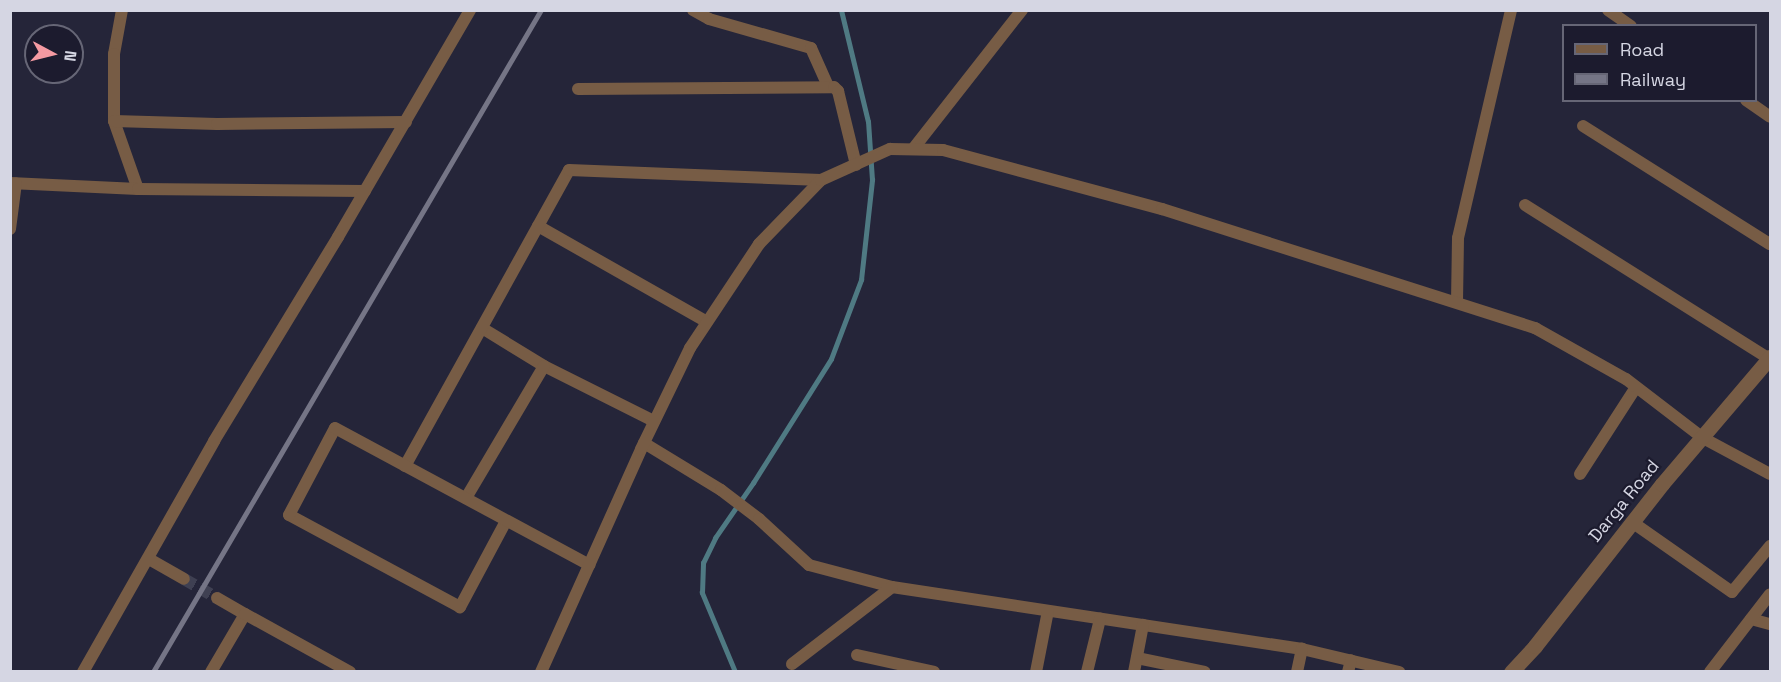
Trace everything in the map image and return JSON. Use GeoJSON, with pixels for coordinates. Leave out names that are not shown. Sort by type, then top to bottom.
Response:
{"type":"FeatureCollection","features":[{"type":"Feature","properties":{"kind":"street"},"geometry":{"type":"LineString","coordinates":[[122,10],[114,54],[114,121],[138,189]]}},
{"type":"Feature","properties":{"kind":"street"},"geometry":{"type":"LineString","coordinates":[[83,672],[214,441],[406,122],[470,10]]}},
{"type":"Feature","properties":{"kind":"street"},"geometry":{"type":"LineString","coordinates":[[693,10],[709,19],[811,48],[828,86]]}},
{"type":"Feature","properties":{"kind":"street"},"geometry":{"type":"LineString","coordinates":[[913,149],[1022,10]]}},
{"type":"Feature","properties":{"kind":"street"},"geometry":{"type":"LineString","coordinates":[[1457,302],[1458,238],[1510,10]]}},
{"type":"Feature","properties":{"kind":"street"},"geometry":{"type":"LineString","coordinates":[[1608,10],[1628,24]]}},
{"type":"Feature","properties":{"kind":"street"},"geometry":{"type":"LineString","coordinates":[[578,89],[828,86],[838,91],[859,164]]}},
{"type":"Feature","properties":{"kind":"street"},"geometry":{"type":"LineString","coordinates":[[1749,102],[1770,117]]}},
{"type":"Feature","properties":{"kind":"street"},"geometry":{"type":"LineString","coordinates":[[114,121],[217,124],[406,122]]}},
{"type":"Feature","properties":{"kind":"street"},"geometry":{"type":"LineString","coordinates":[[1583,126],[1770,244]]}},
{"type":"Feature","properties":{"kind":"street"},"geometry":{"type":"LineString","coordinates":[[541,672],[644,443],[690,348],[707,322],[759,244],[821,180],[890,148],[943,150],[1162,210],[1534,328],[1636,387],[1703,438],[1770,474]]}},
{"type":"Feature","properties":{"kind":"street"},"geometry":{"type":"LineString","coordinates":[[405,466],[569,170],[821,180]]}},
{"type":"Feature","properties":{"kind":"street"},"geometry":{"type":"LineString","coordinates":[[10,229],[13,183],[138,189],[365,190]]}},
{"type":"Feature","properties":{"kind":"street"},"geometry":{"type":"LineString","coordinates":[[1525,205],[1770,358]]}},
{"type":"Feature","properties":{"kind":"street"},"geometry":{"type":"LineString","coordinates":[[538,226],[707,322]]}},
{"type":"Feature","properties":{"kind":"street"},"geometry":{"type":"LineString","coordinates":[[482,328],[544,366],[654,422]]}},
{"type":"Feature","properties":{"kind":"street","name":"Darga Road"},"geometry":{"type":"LineString","coordinates":[[1512,671],[1535,646],[1632,522],[1770,358]]}},
{"type":"Feature","properties":{"kind":"street"},"geometry":{"type":"LineString","coordinates":[[466,498],[544,366]]}},
{"type":"Feature","properties":{"kind":"street"},"geometry":{"type":"LineString","coordinates":[[1580,474],[1636,387]]}},
{"type":"Feature","properties":{"kind":"street"},"geometry":{"type":"LineString","coordinates":[[506,521],[460,607],[289,515],[335,428],[588,565]]}},
{"type":"Feature","properties":{"kind":"street"},"geometry":{"type":"LineString","coordinates":[[644,443],[721,490],[759,519],[809,565],[892,587],[1302,649],[1349,666],[1392,671]]}},
{"type":"Feature","properties":{"kind":"street"},"geometry":{"type":"LineString","coordinates":[[1632,522],[1732,592],[1770,546]]}},
{"type":"Feature","properties":{"kind":"street"},"geometry":{"type":"LineString","coordinates":[[149,559],[184,579]]}},
{"type":"Feature","properties":{"kind":"street"},"geometry":{"type":"LineString","coordinates":[[792,664],[892,587]]}},
{"type":"Feature","properties":{"kind":"street"},"geometry":{"type":"LineString","coordinates":[[1710,672],[1770,594]]}},
{"type":"Feature","properties":{"kind":"street"},"geometry":{"type":"LineString","coordinates":[[217,598],[343,670]]}},
{"type":"Feature","properties":{"kind":"street"},"geometry":{"type":"LineString","coordinates":[[1036,672],[1048,611]]}},
{"type":"Feature","properties":{"kind":"street"},"geometry":{"type":"LineString","coordinates":[[211,672],[245,614]]}},
{"type":"Feature","properties":{"kind":"street"},"geometry":{"type":"LineString","coordinates":[[1087,672],[1100,619]]}},
{"type":"Feature","properties":{"kind":"street"},"geometry":{"type":"LineString","coordinates":[[1751,619],[1770,624]]}},
{"type":"Feature","properties":{"kind":"street"},"geometry":{"type":"LineString","coordinates":[[1134,672],[1143,625]]}},
{"type":"Feature","properties":{"kind":"street"},"geometry":{"type":"LineString","coordinates":[[1297,672],[1302,649]]}},
{"type":"Feature","properties":{"kind":"street"},"geometry":{"type":"LineString","coordinates":[[857,655],[934,672]]}},
{"type":"Feature","properties":{"kind":"street"},"geometry":{"type":"LineString","coordinates":[[1137,658],[1205,672]]}},
{"type":"Feature","properties":{"kind":"waterway"},"geometry":{"type":"LineString","coordinates":[[735,672],[702,593],[703,563],[715,538],[753,483],[831,359],[861,280],[872,180],[868,122],[841,10]]}},
{"type":"Feature","properties":{"kind":"tunnel"},"geometry":{"type":"LineString","coordinates":[[184,579],[217,598]]}},
{"type":"Feature","properties":{"kind":"railway"},"geometry":{"type":"LineString","coordinates":[[153,672],[541,10]]}}]}
